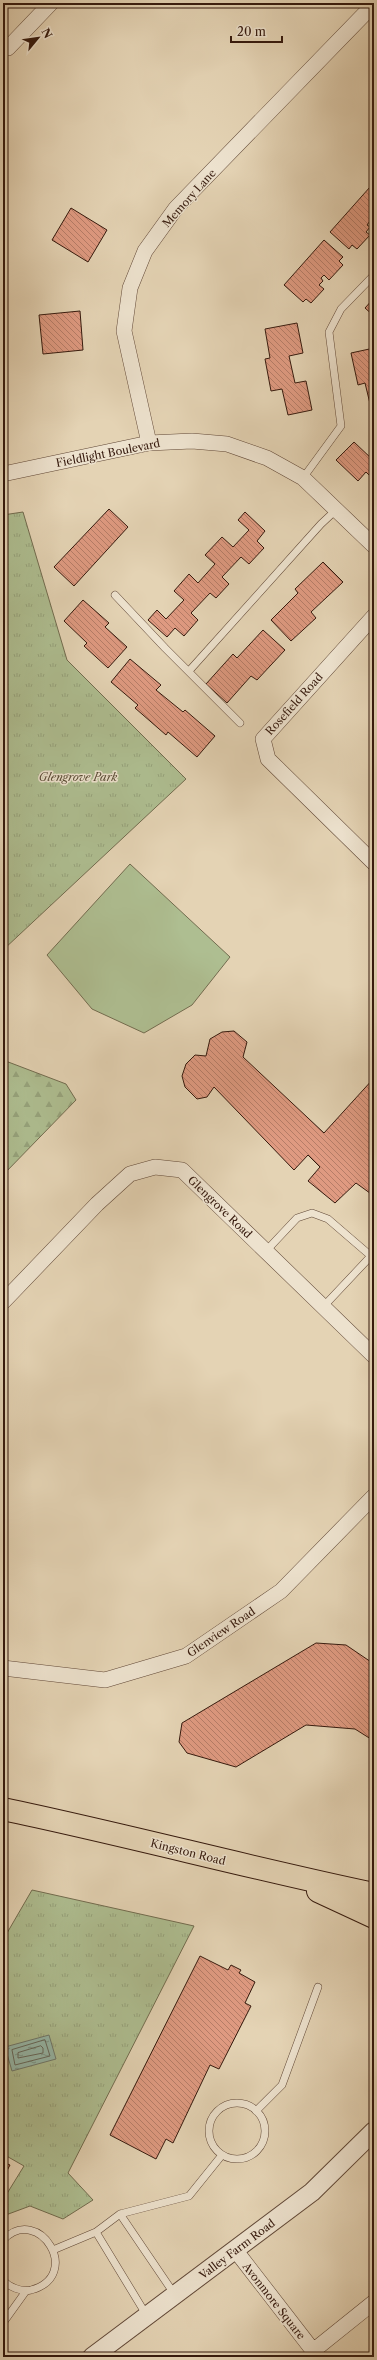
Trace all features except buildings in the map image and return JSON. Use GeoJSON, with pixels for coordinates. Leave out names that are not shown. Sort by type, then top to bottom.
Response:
{"type":"FeatureCollection","features":[{"type":"Feature","properties":{"kind":"main road","name":"Kingston Road"},"geometry":{"type":"LineString","coordinates":[[3,1809],[65,1822],[281,1875],[374,1894]]}},
{"type":"Feature","properties":{"kind":"main road"},"geometry":{"type":"LineString","coordinates":[[281,1875],[374,1917]]}},
{"type":"Feature","properties":{"kind":"street"},"geometry":{"type":"LineString","coordinates":[[3,47],[8,48],[51,3]]}},
{"type":"Feature","properties":{"kind":"street","name":"Memory Lane"},"geometry":{"type":"LineString","coordinates":[[149,443],[124,331],[130,288],[145,251],[176,208],[374,4]]}},
{"type":"Feature","properties":{"kind":"street","name":"Fieldlight Boulevard"},"geometry":{"type":"LineString","coordinates":[[3,474],[149,443],[192,441],[227,444],[267,458],[303,478],[338,509],[374,546]]}},
{"type":"Feature","properties":{"kind":"street","name":"Rosefield Road"},"geometry":{"type":"LineString","coordinates":[[374,616],[263,739],[268,759],[374,863]]}},
{"type":"Feature","properties":{"kind":"street","name":"Glengrove Road"},"geometry":{"type":"LineString","coordinates":[[3,1302],[97,1204],[130,1174],[155,1167],[182,1170],[374,1356]]}},
{"type":"Feature","properties":{"kind":"street","name":"Glenview Road"},"geometry":{"type":"LineString","coordinates":[[3,1668],[105,1680],[186,1656],[282,1591],[374,1496]]}},
{"type":"Feature","properties":{"kind":"street","name":"Valley Farm Road"},"geometry":{"type":"LineString","coordinates":[[92,2357],[236,2251],[312,2192],[374,2130]]}},
{"type":"Feature","properties":{"kind":"street","name":"Avonmore Square"},"geometry":{"type":"LineString","coordinates":[[236,2251],[316,2354],[374,2302]]}},
{"type":"Feature","properties":{"kind":"lane"},"geometry":{"type":"LineString","coordinates":[[303,478],[341,426],[328,332],[341,310],[374,275]]}},
{"type":"Feature","properties":{"kind":"lane"},"geometry":{"type":"LineString","coordinates":[[189,671],[321,524],[338,509]]}},
{"type":"Feature","properties":{"kind":"lane"},"geometry":{"type":"LineString","coordinates":[[115,595],[165,648],[240,723]]}},
{"type":"Feature","properties":{"kind":"lane"},"geometry":{"type":"LineString","coordinates":[[266,1251],[297,1218],[312,1213],[328,1219],[371,1256],[323,1307]]}},
{"type":"Feature","properties":{"kind":"lane"},"geometry":{"type":"LineString","coordinates":[[256,2111],[282,2085],[318,1987]]}},
{"type":"Feature","properties":{"kind":"lane"},"geometry":{"type":"LineString","coordinates":[[234,2104],[244,2105],[256,2111],[265,2128],[264,2139],[259,2149],[250,2156],[240,2159],[222,2156],[212,2145],[209,2134],[210,2124],[215,2114],[223,2107],[234,2104]]}},
{"type":"Feature","properties":{"kind":"lane"},"geometry":{"type":"LineString","coordinates":[[53,2250],[96,2232],[120,2214],[189,2196],[222,2156]]}},
{"type":"Feature","properties":{"kind":"lane"},"geometry":{"type":"LineString","coordinates":[[120,2214],[176,2295]]}},
{"type":"Feature","properties":{"kind":"lane"},"geometry":{"type":"LineString","coordinates":[[3,2240],[10,2234],[22,2230],[34,2231],[44,2237],[53,2250],[54,2269],[49,2279],[40,2287],[17,2290],[3,2280]]}},
{"type":"Feature","properties":{"kind":"lane"},"geometry":{"type":"LineString","coordinates":[[96,2232],[147,2316]]}},
{"type":"Feature","properties":{"kind":"lane"},"geometry":{"type":"LineString","coordinates":[[3,2324],[26,2290]]}},
{"type":"Feature","properties":{"kind":"green space","name":"Glengrove Park"},"geometry":{"type":"Polygon","coordinates":[[[23,512],[67,660],[186,779],[3,950],[3,515],[23,512]]]}},
{"type":"Feature","properties":{"kind":"green space"},"geometry":{"type":"Polygon","coordinates":[[[130,864],[230,957],[192,1005],[144,1033],[92,1009],[47,955],[130,864]]]}},
{"type":"Feature","properties":{"kind":"green space"},"geometry":{"type":"Polygon","coordinates":[[[3,1060],[66,1084],[76,1100],[3,1175],[3,1060]]]}},
{"type":"Feature","properties":{"kind":"green space"},"geometry":{"type":"Polygon","coordinates":[[[32,1890],[194,1926],[68,2173],[93,2200],[63,2219],[30,2206],[3,2216],[3,2200],[24,2166],[3,2154],[3,1940],[32,1890]]]}},
{"type":"Feature","properties":{"kind":"water"},"geometry":{"type":"Polygon","coordinates":[[[49,2035],[56,2059],[12,2071],[5,2047],[49,2035]]]}}]}
